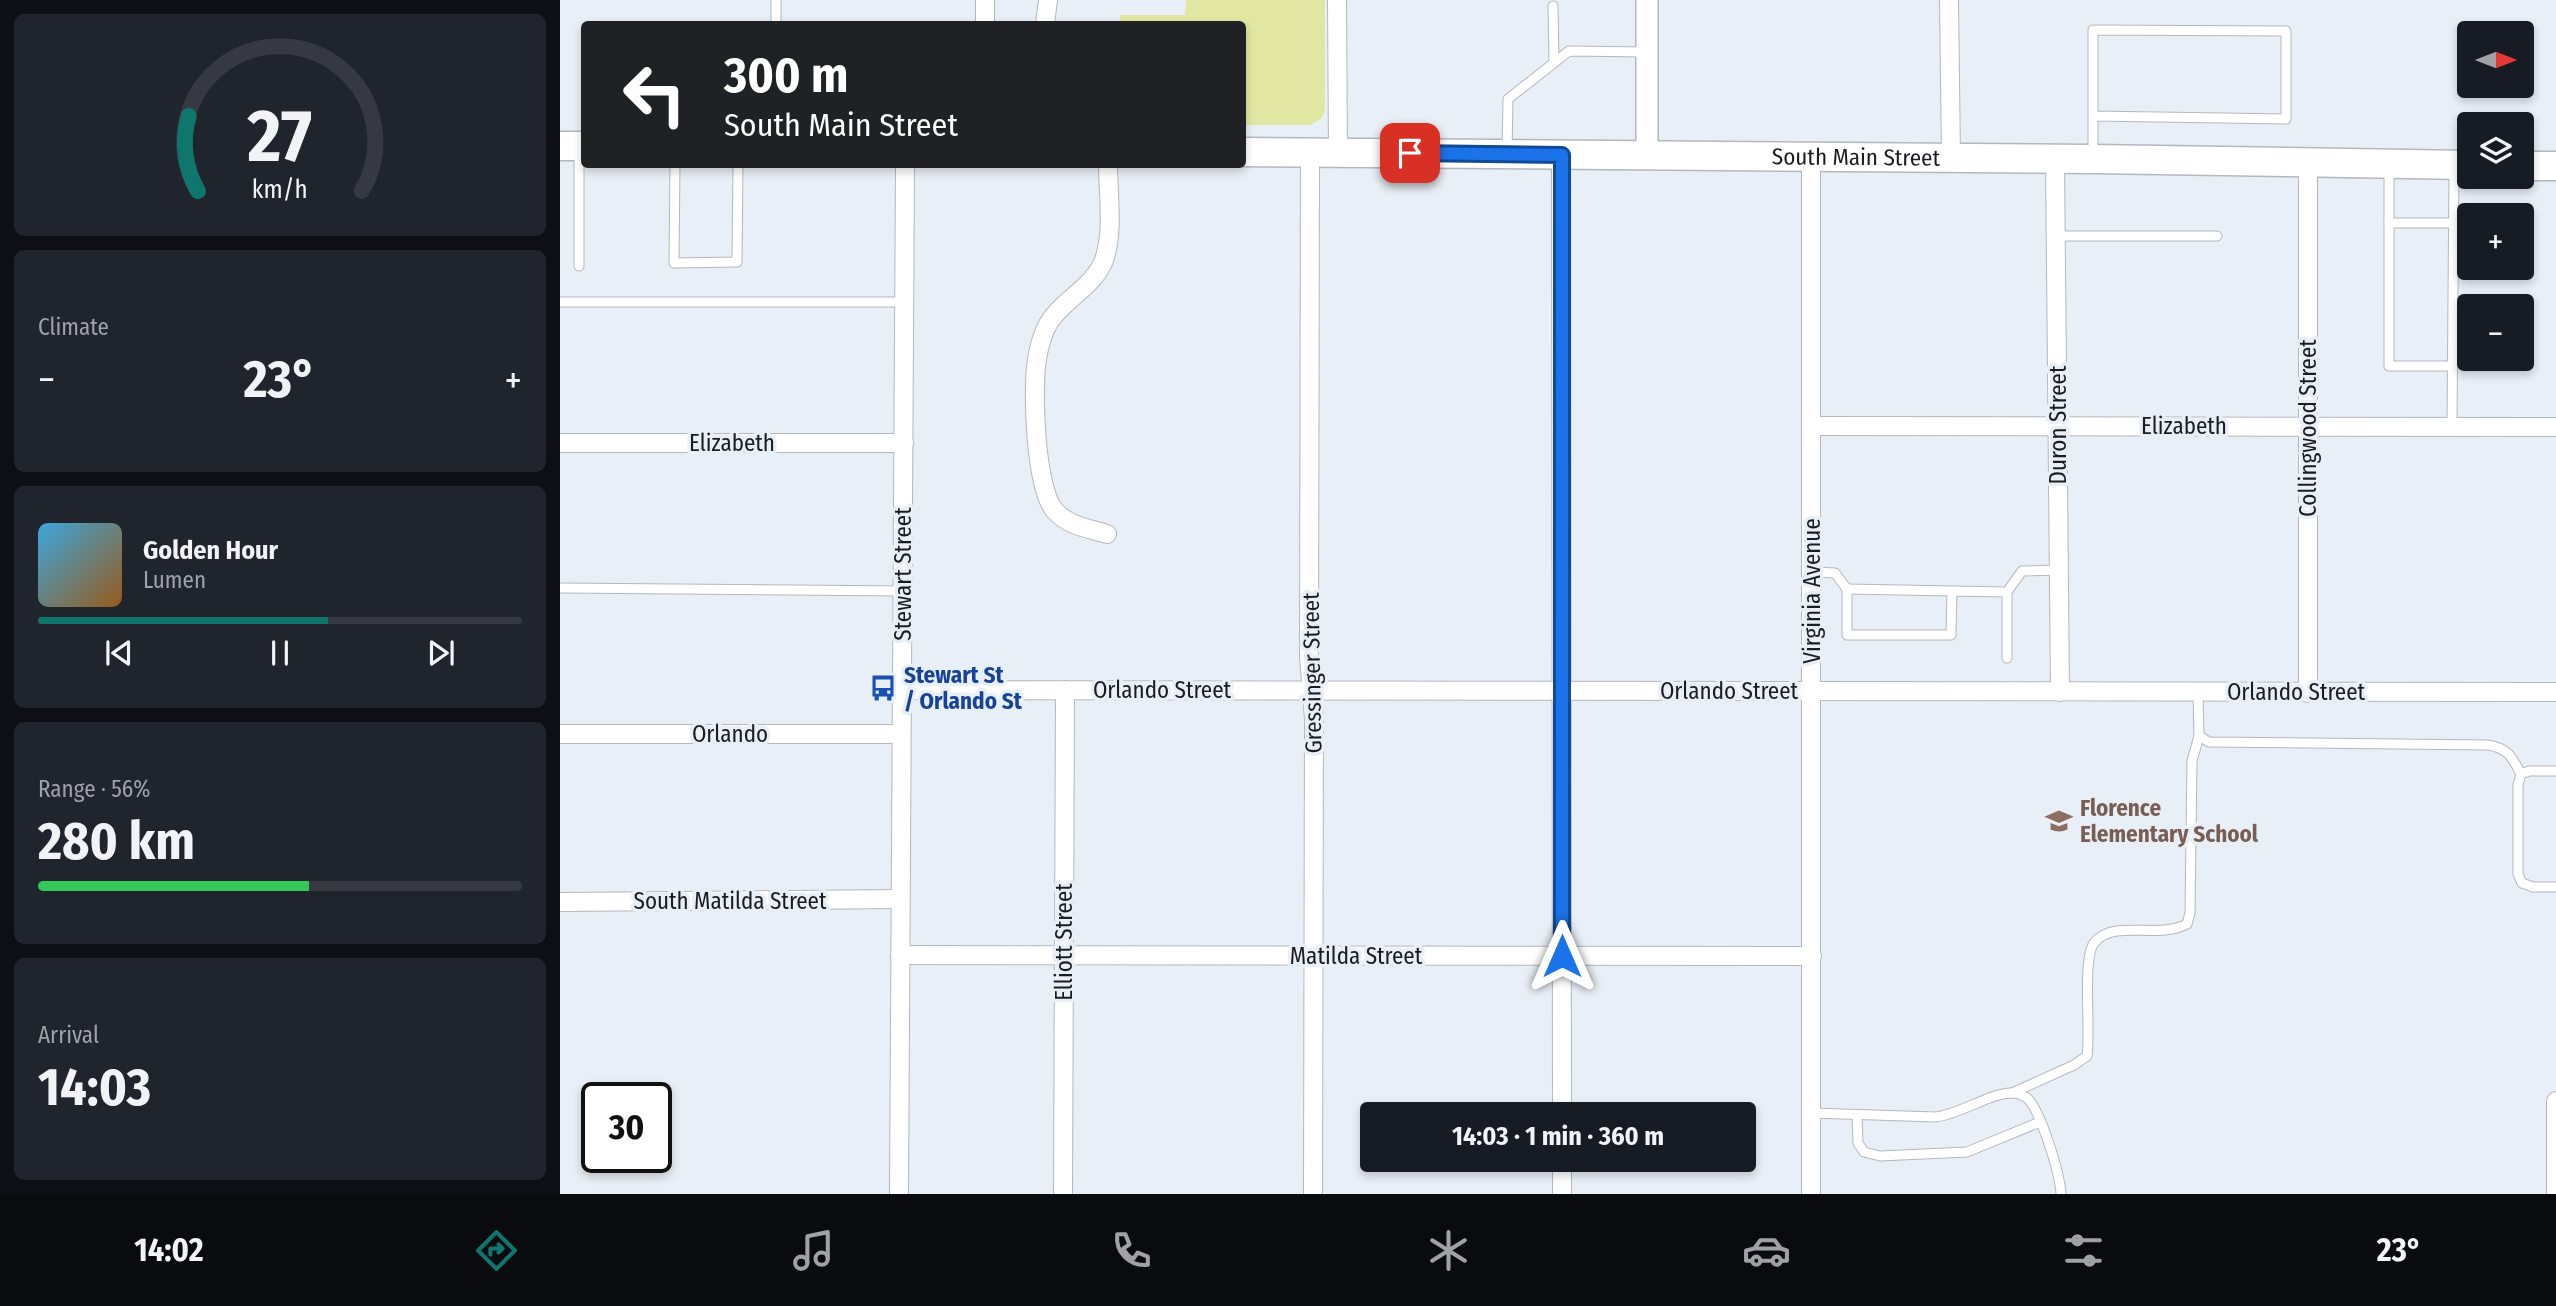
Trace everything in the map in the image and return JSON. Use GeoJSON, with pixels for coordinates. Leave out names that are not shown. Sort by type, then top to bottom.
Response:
{"type":"FeatureCollection","features":[{"type":"Feature","properties":{"kind":"main road","name":"South Main Street"},"geometry":{"type":"LineString","coordinates":[[1246,152],[2457,165]]}},
{"type":"Feature","properties":{"kind":"main road"},"geometry":{"type":"LineString","coordinates":[[2534,166],[2556,166]]}},
{"type":"Feature","properties":{"kind":"street"},"geometry":{"type":"LineString","coordinates":[[985,0],[985,21]]}},
{"type":"Feature","properties":{"kind":"street"},"geometry":{"type":"LineString","coordinates":[[1045,21],[1048,0]]}},
{"type":"Feature","properties":{"kind":"street"},"geometry":{"type":"LineString","coordinates":[[1337,0],[1338,153]]}},
{"type":"Feature","properties":{"kind":"street"},"geometry":{"type":"LineString","coordinates":[[1647,0],[1647,155]]}},
{"type":"Feature","properties":{"kind":"street"},"geometry":{"type":"LineString","coordinates":[[1949,0],[1951,158]]}},
{"type":"Feature","properties":{"kind":"street","name":"Gressinger Street"},"geometry":{"type":"LineString","coordinates":[[1310,152],[1309,657],[1314,719],[1313,1194]]}},
{"type":"Feature","properties":{"kind":"street"},"geometry":{"type":"LineString","coordinates":[[1562,155],[1562,1102]]}},
{"type":"Feature","properties":{"kind":"street","name":"Virginia Avenue"},"geometry":{"type":"LineString","coordinates":[[1811,157],[1811,1194]]}},
{"type":"Feature","properties":{"kind":"street","name":"Duron Street"},"geometry":{"type":"LineString","coordinates":[[2055,159],[2060,692]]}},
{"type":"Feature","properties":{"kind":"street","name":"Collingwood Street"},"geometry":{"type":"LineString","coordinates":[[2308,164],[2308,693]]}},
{"type":"Feature","properties":{"kind":"street","name":"Stewart Street"},"geometry":{"type":"LineString","coordinates":[[899,1194],[905,168]]}},
{"type":"Feature","properties":{"kind":"street"},"geometry":{"type":"LineString","coordinates":[[1107,534],[1068,523],[1052,508],[1043,485],[1038,458],[1036,363],[1040,341],[1050,321],[1103,263],[1109,244],[1108,168]]}},
{"type":"Feature","properties":{"kind":"street","name":"Elizabeth"},"geometry":{"type":"LineString","coordinates":[[1811,426],[2556,426]]}},
{"type":"Feature","properties":{"kind":"street","name":"Elizabeth"},"geometry":{"type":"LineString","coordinates":[[560,443],[904,443]]}},
{"type":"Feature","properties":{"kind":"street","name":"Orlando Street"},"geometry":{"type":"LineString","coordinates":[[902,690],[2556,692]]}},
{"type":"Feature","properties":{"kind":"street","name":"Elliott Street"},"geometry":{"type":"LineString","coordinates":[[1063,1194],[1065,690]]}},
{"type":"Feature","properties":{"kind":"street","name":"Orlando"},"geometry":{"type":"LineString","coordinates":[[560,734],[900,734]]}},
{"type":"Feature","properties":{"kind":"street","name":"South Matilda Street"},"geometry":{"type":"LineString","coordinates":[[560,902],[900,899]]}},
{"type":"Feature","properties":{"kind":"street","name":"Matilda Street"},"geometry":{"type":"LineString","coordinates":[[900,955],[1812,956]]}},
{"type":"Feature","properties":{"kind":"street"},"geometry":{"type":"LineString","coordinates":[[2556,1101],[2556,1194]]}},
{"type":"Feature","properties":{"kind":"street"},"geometry":{"type":"LineString","coordinates":[[1562,1172],[1562,1194]]}},
{"type":"Feature","properties":{"kind":"lane"},"geometry":{"type":"LineString","coordinates":[[776,0],[776,21]]}},
{"type":"Feature","properties":{"kind":"lane"},"geometry":{"type":"LineString","coordinates":[[1553,5],[1554,62]]}},
{"type":"Feature","properties":{"kind":"lane"},"geometry":{"type":"LineString","coordinates":[[2093,116],[2286,119],[2286,31],[2093,30],[2093,116],[2093,159]]}},
{"type":"Feature","properties":{"kind":"lane"},"geometry":{"type":"LineString","coordinates":[[1507,154],[1508,99],[1569,51],[1647,52]]}},
{"type":"Feature","properties":{"kind":"lane"},"geometry":{"type":"LineString","coordinates":[[574,146],[579,266]]}},
{"type":"Feature","properties":{"kind":"lane"},"geometry":{"type":"LineString","coordinates":[[2389,165],[2389,366],[2452,366]]}},
{"type":"Feature","properties":{"kind":"lane"},"geometry":{"type":"LineString","coordinates":[[675,168],[674,263],[737,262],[738,168]]}},
{"type":"Feature","properties":{"kind":"lane"},"geometry":{"type":"LineString","coordinates":[[2452,426],[2454,223],[2459,189]]}},
{"type":"Feature","properties":{"kind":"lane"},"geometry":{"type":"LineString","coordinates":[[2389,223],[2454,223]]}},
{"type":"Feature","properties":{"kind":"lane"},"geometry":{"type":"LineString","coordinates":[[2056,236],[2217,236]]}},
{"type":"Feature","properties":{"kind":"lane"},"geometry":{"type":"LineString","coordinates":[[560,302],[905,302]]}},
{"type":"Feature","properties":{"kind":"lane"},"geometry":{"type":"LineString","coordinates":[[2007,658],[2007,592],[2022,571],[2059,570]]}},
{"type":"Feature","properties":{"kind":"lane"},"geometry":{"type":"LineString","coordinates":[[1812,572],[1835,573],[1847,589],[1847,635],[1951,635],[1952,591]]}},
{"type":"Feature","properties":{"kind":"lane"},"geometry":{"type":"LineString","coordinates":[[560,588],[903,591]]}},
{"type":"Feature","properties":{"kind":"lane"},"geometry":{"type":"LineString","coordinates":[[1847,589],[2007,592]]}},
{"type":"Feature","properties":{"kind":"lane"},"geometry":{"type":"LineString","coordinates":[[1811,1113],[1936,1117],[1953,1115],[2012,1093],[2074,1065],[2087,1056],[2090,1040],[2088,965],[2092,945],[2104,934],[2117,931],[2175,929],[2187,924],[2190,913],[2192,761],[2199,736],[2198,692]]}},
{"type":"Feature","properties":{"kind":"lane"},"geometry":{"type":"LineString","coordinates":[[2199,736],[2209,743],[2501,747],[2511,754],[2521,774],[2518,785],[2518,874],[2522,883],[2533,887],[2556,887]]}},
{"type":"Feature","properties":{"kind":"lane"},"geometry":{"type":"LineString","coordinates":[[2521,774],[2529,771],[2556,771]]}},
{"type":"Feature","properties":{"kind":"lane"},"geometry":{"type":"LineString","coordinates":[[2012,1093],[2026,1096],[2033,1106],[2056,1164],[2061,1194]]}},
{"type":"Feature","properties":{"kind":"lane"},"geometry":{"type":"LineString","coordinates":[[1857,1115],[1858,1143],[1864,1152],[1880,1156],[1967,1152],[2040,1122]]}},
{"type":"Feature","properties":{"kind":"green space"},"geometry":{"type":"Polygon","coordinates":[[[1186,0],[1325,0],[1325,111],[1321,119],[1310,125],[1246,125],[1246,21],[1120,21],[1120,15],[1185,15],[1186,0]]]}},
{"type":"Feature","properties":{"kind":"place","name":"Stewart St / Orlando St"},"geometry":{"type":"Point","coordinates":[883,688]}},
{"type":"Feature","properties":{"kind":"place","name":"Florence Elementary School"},"geometry":{"type":"Point","coordinates":[2059,821]}},
{"type":"Feature","properties":{"kind":"route"},"geometry":{"type":"LineString","coordinates":[[1410,153],[1562,155],[1562,956]]}}]}
